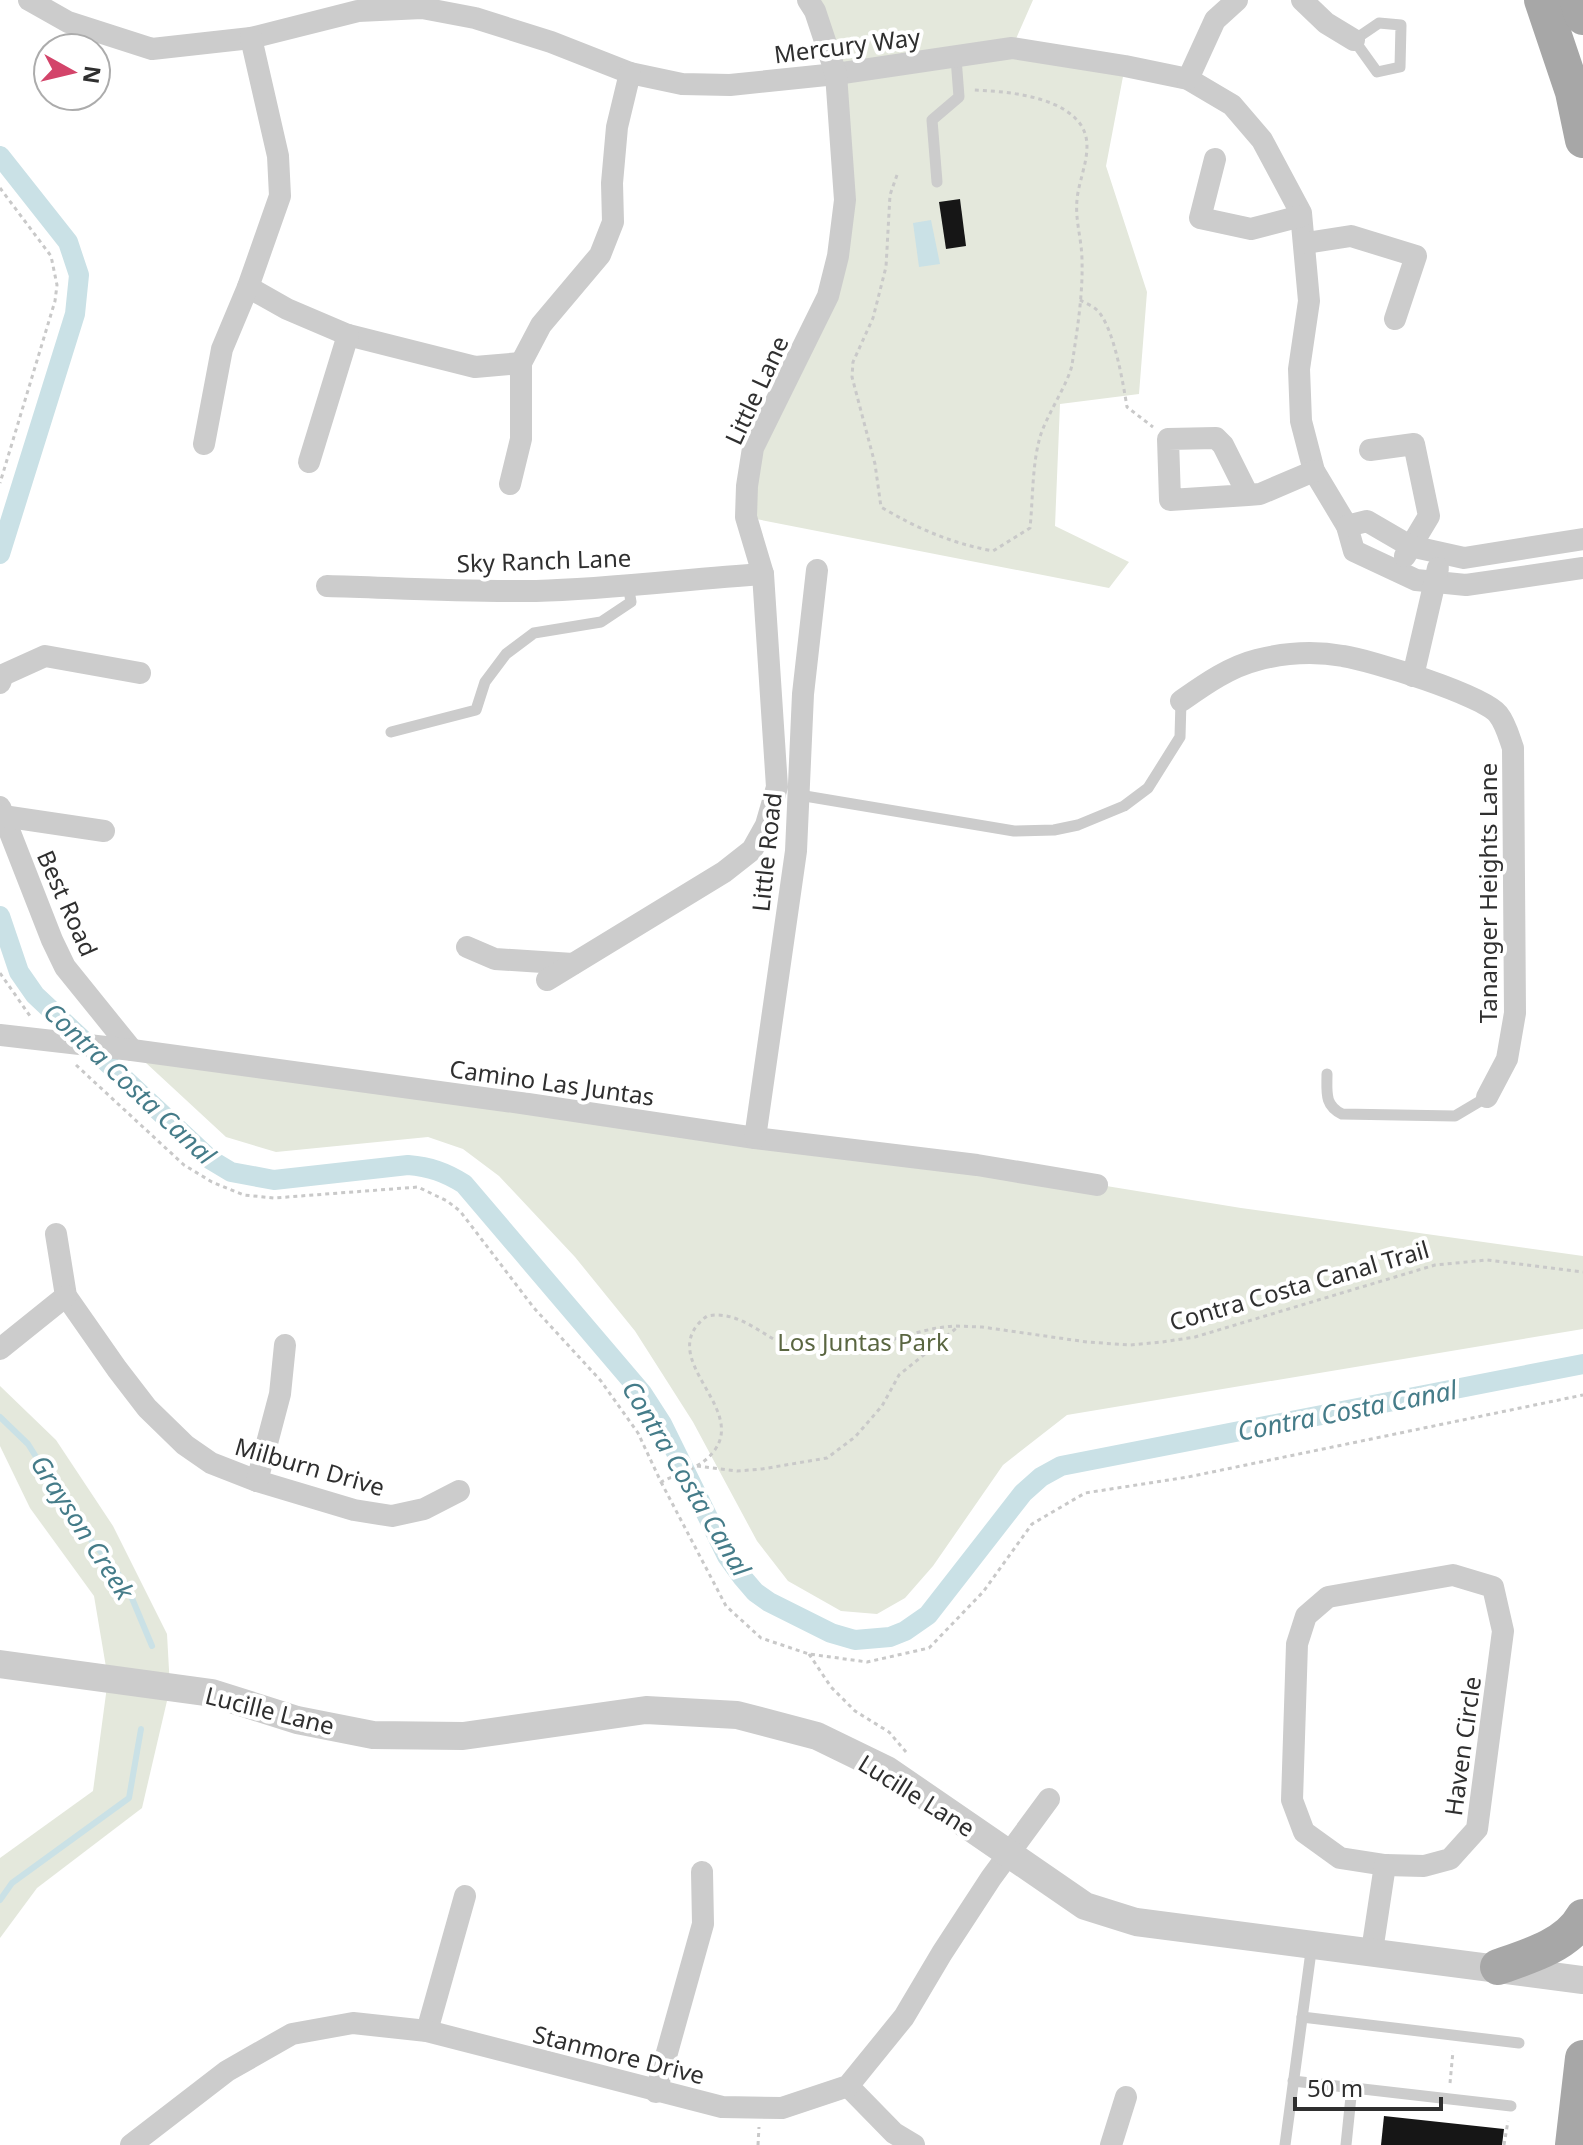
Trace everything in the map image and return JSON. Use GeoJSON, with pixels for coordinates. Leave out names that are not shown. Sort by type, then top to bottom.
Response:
{"type":"FeatureCollection","features":[{"type":"Feature","properties":{"kind":"main road"},"geometry":{"type":"LineString","coordinates":[[1542,0],[1573,92],[1583,140]]}},
{"type":"Feature","properties":{"kind":"main road"},"geometry":{"type":"LineString","coordinates":[[1577,0],[1583,17]]}},
{"type":"Feature","properties":{"kind":"main road"},"geometry":{"type":"LineString","coordinates":[[1498,1967],[1535,1955],[1577,1927],[1583,1917]]}},
{"type":"Feature","properties":{"kind":"main road"},"geometry":{"type":"LineString","coordinates":[[1573,2145],[1583,2058]]}},
{"type":"Feature","properties":{"kind":"street","name":"Mercury Way"},"geometry":{"type":"LineString","coordinates":[[29,0],[68,22],[152,49],[251,38],[358,11],[422,8],[475,18],[551,42],[630,73],[682,84],[730,85],[836,74],[1012,48],[1188,79],[1232,105],[1262,140],[1301,216],[1306,243],[1309,301],[1299,369],[1301,421],[1314,471],[1347,526],[1354,551],[1416,580],[1466,585],[1583,568]]}},
{"type":"Feature","properties":{"kind":"street","name":"Little Lane"},"geometry":{"type":"LineString","coordinates":[[547,980],[724,872],[752,850],[766,825],[777,787],[763,574],[746,517],[747,486],[753,448],[828,296],[838,256],[845,200],[836,74],[815,11],[808,0]]}},
{"type":"Feature","properties":{"kind":"street"},"geometry":{"type":"LineString","coordinates":[[1188,79],[1215,20],[1237,0]]}},
{"type":"Feature","properties":{"kind":"street"},"geometry":{"type":"LineString","coordinates":[[1302,0],[1326,23],[1354,40]]}},
{"type":"Feature","properties":{"kind":"street"},"geometry":{"type":"LineString","coordinates":[[204,444],[222,349],[280,196],[278,156],[251,38]]}},
{"type":"Feature","properties":{"kind":"street"},"geometry":{"type":"LineString","coordinates":[[510,484],[521,439],[521,363],[541,325],[600,255],[613,222],[612,183],[617,127],[630,73]]}},
{"type":"Feature","properties":{"kind":"street"},"geometry":{"type":"LineString","coordinates":[[1215,159],[1200,218],[1251,229],[1301,216]]}},
{"type":"Feature","properties":{"kind":"street"},"geometry":{"type":"LineString","coordinates":[[1306,243],[1351,236],[1416,256],[1395,319]]}},
{"type":"Feature","properties":{"kind":"street"},"geometry":{"type":"LineString","coordinates":[[248,287],[287,309],[348,335],[475,367],[521,363]]}},
{"type":"Feature","properties":{"kind":"street"},"geometry":{"type":"LineString","coordinates":[[309,462],[348,335]]}},
{"type":"Feature","properties":{"kind":"street"},"geometry":{"type":"LineString","coordinates":[[1248,495],[1223,445],[1216,438],[1168,439],[1170,500],[1248,495],[1260,494],[1314,471]]}},
{"type":"Feature","properties":{"kind":"street"},"geometry":{"type":"LineString","coordinates":[[1370,450],[1414,444],[1429,516],[1397,571]]}},
{"type":"Feature","properties":{"kind":"street"},"geometry":{"type":"LineString","coordinates":[[1347,526],[1367,521],[1410,546],[1464,558],[1583,539]]}},
{"type":"Feature","properties":{"kind":"street"},"geometry":{"type":"LineString","coordinates":[[1413,676],[1441,553]]}},
{"type":"Feature","properties":{"kind":"street","name":"Little Road"},"geometry":{"type":"LineString","coordinates":[[755,1138],[796,851],[803,694],[817,570]]}},
{"type":"Feature","properties":{"kind":"street","name":"Sky Ranch Lane"},"geometry":{"type":"LineString","coordinates":[[327,586],[533,591],[763,574]]}},
{"type":"Feature","properties":{"kind":"street","name":"Tananger Heights Lane"},"geometry":{"type":"LineString","coordinates":[[1181,701],[1214,678],[1255,660],[1306,653],[1345,656],[1413,676],[1481,701],[1497,712],[1513,748],[1515,1013],[1507,1059],[1487,1097]]}},
{"type":"Feature","properties":{"kind":"street"},"geometry":{"type":"LineString","coordinates":[[0,683],[3,675],[45,656],[140,673]]}},
{"type":"Feature","properties":{"kind":"street"},"geometry":{"type":"LineString","coordinates":[[2,811],[104,831]]}},
{"type":"Feature","properties":{"kind":"street","name":"Best Road"},"geometry":{"type":"LineString","coordinates":[[2,811],[65,967],[124,1050]]}},
{"type":"Feature","properties":{"kind":"street"},"geometry":{"type":"LineString","coordinates":[[467,947],[495,959],[574,965]]}},
{"type":"Feature","properties":{"kind":"street","name":"Camino Las Juntas"},"geometry":{"type":"LineString","coordinates":[[0,1035],[528,1104],[755,1138],[977,1165],[1097,1185]]}},
{"type":"Feature","properties":{"kind":"street"},"geometry":{"type":"LineString","coordinates":[[0,1349],[66,1296],[56,1234]]}},
{"type":"Feature","properties":{"kind":"street","name":"Milburn Drive"},"geometry":{"type":"LineString","coordinates":[[66,1296],[147,1408],[185,1445],[211,1463],[257,1481],[354,1510],[392,1516],[424,1509],[459,1491]]}},
{"type":"Feature","properties":{"kind":"street"},"geometry":{"type":"LineString","coordinates":[[257,1481],[280,1394],[285,1345]]}},
{"type":"Feature","properties":{"kind":"street","name":"Haven Circle"},"geometry":{"type":"LineString","coordinates":[[1453,1575],[1493,1587],[1503,1631],[1477,1829],[1450,1859],[1424,1866],[1385,1865],[1340,1858],[1304,1832],[1292,1800],[1297,1644],[1306,1616],[1328,1597],[1453,1575]]}},
{"type":"Feature","properties":{"kind":"street","name":"Lucille Lane"},"geometry":{"type":"LineString","coordinates":[[0,1664],[212,1693],[297,1720],[373,1735],[463,1736],[646,1710],[737,1715],[817,1736],[887,1770],[1085,1906],[1136,1922],[1583,1980]]}},
{"type":"Feature","properties":{"kind":"street"},"geometry":{"type":"LineString","coordinates":[[914,2145],[894,2133],[848,2086],[904,2017],[942,1953],[1049,1799]]}},
{"type":"Feature","properties":{"kind":"street"},"geometry":{"type":"LineString","coordinates":[[1372,1951],[1385,1865]]}},
{"type":"Feature","properties":{"kind":"street"},"geometry":{"type":"LineString","coordinates":[[656,2092],[703,1924],[702,1872]]}},
{"type":"Feature","properties":{"kind":"street"},"geometry":{"type":"LineString","coordinates":[[427,2031],[465,1896]]}},
{"type":"Feature","properties":{"kind":"street","name":"Stanmore Drive"},"geometry":{"type":"LineString","coordinates":[[143,2141],[227,2071],[292,2034],[353,2023],[427,2031],[722,2107],[782,2108],[848,2086]]}},
{"type":"Feature","properties":{"kind":"street"},"geometry":{"type":"LineString","coordinates":[[1111,2145],[1126,2097]]}},
{"type":"Feature","properties":{"kind":"lane"},"geometry":{"type":"LineString","coordinates":[[1379,23],[1401,25],[1400,67],[1377,72],[1354,40],[1379,23]]}},
{"type":"Feature","properties":{"kind":"lane"},"geometry":{"type":"LineString","coordinates":[[937,182],[932,120],[959,97],[956,58]]}},
{"type":"Feature","properties":{"kind":"lane"},"geometry":{"type":"LineString","coordinates":[[391,732],[476,710],[485,682],[506,654],[534,633],[601,622],[631,602],[628,584]]}},
{"type":"Feature","properties":{"kind":"lane"},"geometry":{"type":"LineString","coordinates":[[799,795],[1014,831],[1054,830],[1078,825],[1124,806],[1148,788],[1180,737],[1181,701]]}},
{"type":"Feature","properties":{"kind":"lane"},"geometry":{"type":"LineString","coordinates":[[1327,1074],[1327,1100],[1333,1109],[1342,1114],[1455,1116],[1487,1097]]}},
{"type":"Feature","properties":{"kind":"lane"},"geometry":{"type":"LineString","coordinates":[[1285,2145],[1312,1944]]}},
{"type":"Feature","properties":{"kind":"lane"},"geometry":{"type":"LineString","coordinates":[[1302,2017],[1519,2043]]}},
{"type":"Feature","properties":{"kind":"lane"},"geometry":{"type":"LineString","coordinates":[[1293,2081],[1511,2106]]}},
{"type":"Feature","properties":{"kind":"lane"},"geometry":{"type":"LineString","coordinates":[[1346,2145],[1352,2087]]}},
{"type":"Feature","properties":{"kind":"path"},"geometry":{"type":"LineString","coordinates":[[897,175],[890,195],[886,267],[873,318],[853,362],[852,377],[875,464],[881,507],[904,521],[955,543],[993,551],[1030,528],[1039,440],[1071,370],[1082,259],[1077,228],[1077,199],[1087,156],[1086,133],[1075,118],[1044,101],[1014,92],[958,89]]}},
{"type":"Feature","properties":{"kind":"path"},"geometry":{"type":"LineString","coordinates":[[0,188],[51,256],[57,285],[55,301],[0,483]]}},
{"type":"Feature","properties":{"kind":"path"},"geometry":{"type":"LineString","coordinates":[[1080,300],[1098,310],[1111,338],[1121,370],[1127,407],[1168,439]]}},
{"type":"Feature","properties":{"kind":"path"},"geometry":{"type":"LineString","coordinates":[[0,973],[18,1001],[55,1042],[184,1165],[212,1182],[244,1195],[274,1198],[418,1187],[460,1211],[534,1308],[601,1381],[638,1433],[726,1606],[761,1638],[809,1654],[867,1662],[929,1648],[983,1592],[1032,1524],[1085,1493],[1188,1477],[1583,1395]]}},
{"type":"Feature","properties":{"kind":"path","name":"Contra Costa Canal Trail"},"geometry":{"type":"LineString","coordinates":[[695,1467],[714,1451],[722,1432],[720,1418],[689,1349],[693,1329],[707,1316],[734,1317],[796,1348],[835,1352],[876,1346],[928,1328],[959,1326],[1130,1345],[1195,1337],[1435,1265],[1487,1260],[1583,1272]]}},
{"type":"Feature","properties":{"kind":"path"},"geometry":{"type":"LineString","coordinates":[[661,1482],[695,1467],[737,1471],[827,1458],[855,1437],[882,1406],[899,1375],[959,1326]]}},
{"type":"Feature","properties":{"kind":"path"},"geometry":{"type":"LineString","coordinates":[[809,1654],[831,1687],[855,1711],[889,1732],[907,1753]]}},
{"type":"Feature","properties":{"kind":"path"},"geometry":{"type":"LineString","coordinates":[[1451,2073],[1452,2059]]}},
{"type":"Feature","properties":{"kind":"path"},"geometry":{"type":"LineString","coordinates":[[1504,2145],[1511,2106]]}},
{"type":"Feature","properties":{"kind":"green space"},"geometry":{"type":"Polygon","coordinates":[[[808,0],[1033,0],[1012,48],[1125,66],[1106,166],[1147,292],[1139,394],[1060,404],[1055,526],[1129,562],[1109,588],[746,517],[747,486],[838,256],[836,74],[808,0]]]}},
{"type":"Feature","properties":{"kind":"green space","name":"Los Juntas Park"},"geometry":{"type":"Polygon","coordinates":[[[132,1050],[977,1165],[1241,1208],[1583,1256],[1583,1329],[1067,1415],[1003,1465],[933,1566],[905,1598],[877,1614],[841,1611],[788,1581],[757,1541],[693,1422],[635,1331],[575,1257],[499,1176],[463,1149],[428,1137],[276,1152],[226,1137],[132,1050]]]}},
{"type":"Feature","properties":{"kind":"green space"},"geometry":{"type":"Polygon","coordinates":[[[0,1386],[56,1440],[113,1526],[167,1634],[170,1688],[142,1808],[37,1888],[0,1938],[0,1858],[93,1791],[108,1679],[94,1596],[30,1508],[0,1446],[0,1386]]]}},
{"type":"Feature","properties":{"kind":"water"},"geometry":{"type":"Polygon","coordinates":[[[931,220],[940,264],[919,267],[913,223],[931,220]]]}},
{"type":"Feature","properties":{"kind":"building"},"geometry":{"type":"Polygon","coordinates":[[[960,199],[966,246],[946,249],[939,202],[960,199]]]}},
{"type":"Feature","properties":{"kind":"building"},"geometry":{"type":"Polygon","coordinates":[[[1384,2116],[1504,2129],[1502,2145],[1381,2145],[1384,2116]]]}},
{"type":"Feature","properties":{"kind":"waterway","name":"Contra Costa Canal"},"geometry":{"type":"LineString","coordinates":[[0,156],[68,242],[79,275],[75,314],[0,554]]}},
{"type":"Feature","properties":{"kind":"waterway","name":"Contra Costa Canal"},"geometry":{"type":"LineString","coordinates":[[0,916],[19,972],[35,995],[211,1160],[231,1172],[274,1180],[408,1165],[437,1171],[464,1184],[642,1393],[662,1424],[727,1556],[755,1592],[831,1633],[855,1640],[890,1637],[928,1615],[1023,1493],[1041,1477],[1061,1466],[1583,1364]]}},
{"type":"Feature","properties":{"kind":"waterway","name":"Grayson Creek"},"geometry":{"type":"LineString","coordinates":[[0,1417],[28,1444],[77,1522],[126,1584],[152,1646]]}},
{"type":"Feature","properties":{"kind":"waterway","name":"Grayson Creek"},"geometry":{"type":"LineString","coordinates":[[0,1900],[12,1883],[129,1798],[141,1729]]}}]}
